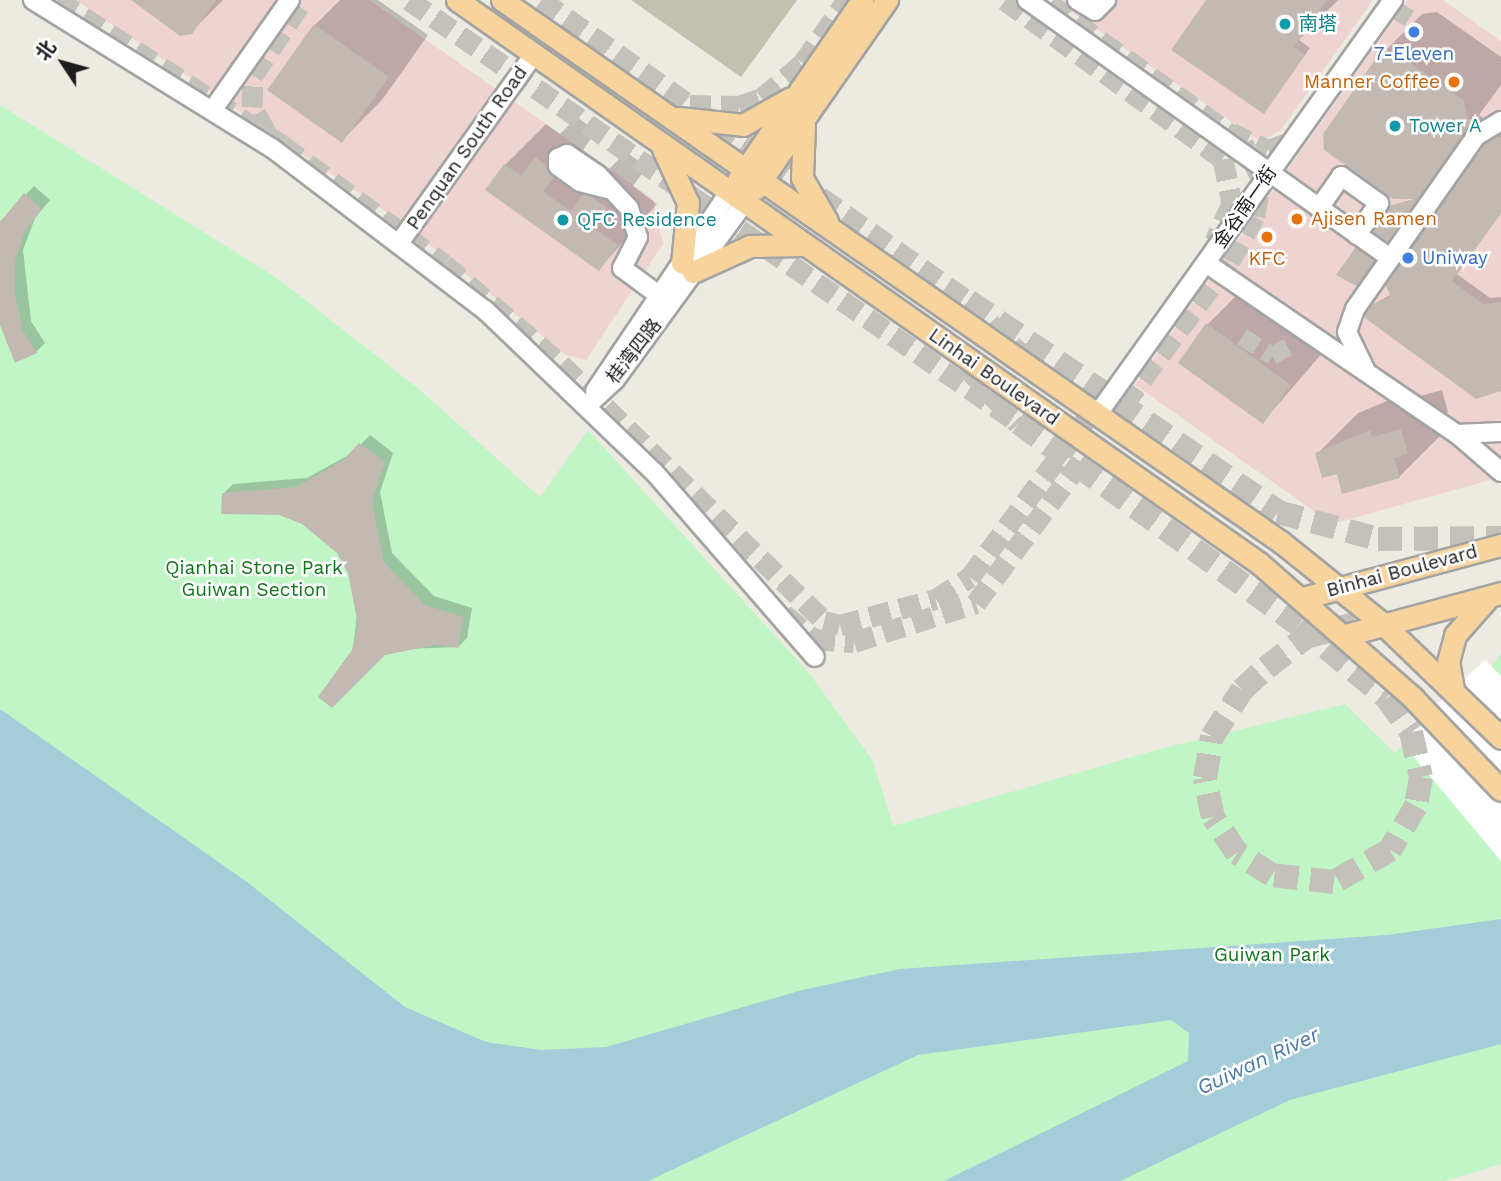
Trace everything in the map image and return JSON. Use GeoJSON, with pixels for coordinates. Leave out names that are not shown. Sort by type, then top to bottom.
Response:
{"type":"FeatureCollection","features":[{"type":"Feature","properties":{"kind":"main road","name":"Linhai Boulevard"},"geometry":{"type":"LineString","coordinates":[[457,0],[1303,598],[1428,712],[1501,790]]}},
{"type":"Feature","properties":{"kind":"main road","name":"Linhai Boulevard"},"geometry":{"type":"LineString","coordinates":[[502,0],[1097,415],[1339,588],[1383,624],[1501,738]]}},
{"type":"Feature","properties":{"kind":"main road","name":"桂湾四路"},"geometry":{"type":"LineString","coordinates":[[806,98],[862,0]]}},
{"type":"Feature","properties":{"kind":"main road","name":"桂湾四路"},"geometry":{"type":"LineString","coordinates":[[738,197],[806,98],[887,0]]}},
{"type":"Feature","properties":{"kind":"main road"},"geometry":{"type":"LineString","coordinates":[[669,116],[743,125],[806,98],[799,162],[809,195],[834,231]]}},
{"type":"Feature","properties":{"kind":"main road"},"geometry":{"type":"LineString","coordinates":[[658,142],[688,203],[688,268],[750,246],[806,245]]}},
{"type":"Feature","properties":{"kind":"main road","name":"Binhai Boulevard"},"geometry":{"type":"LineString","coordinates":[[1303,598],[1501,545]]}},
{"type":"Feature","properties":{"kind":"main road"},"geometry":{"type":"LineString","coordinates":[[1346,635],[1497,594]]}},
{"type":"Feature","properties":{"kind":"main road"},"geometry":{"type":"LineString","coordinates":[[1453,689],[1448,662],[1455,635],[1497,594]]}},
{"type":"Feature","properties":{"kind":"street"},"geometry":{"type":"LineString","coordinates":[[33,0],[214,108],[400,243],[589,404],[815,657]]}},
{"type":"Feature","properties":{"kind":"street"},"geometry":{"type":"LineString","coordinates":[[214,108],[290,0]]}},
{"type":"Feature","properties":{"kind":"street"},"geometry":{"type":"LineString","coordinates":[[1027,0],[1390,258]]}},
{"type":"Feature","properties":{"kind":"street"},"geometry":{"type":"LineString","coordinates":[[1052,18],[1065,0]]}},
{"type":"Feature","properties":{"kind":"street"},"geometry":{"type":"LineString","coordinates":[[1077,0],[1095,11],[1106,0]]}},
{"type":"Feature","properties":{"kind":"street","name":"金谷南一街"},"geometry":{"type":"LineString","coordinates":[[1097,415],[1393,0]]}},
{"type":"Feature","properties":{"kind":"street","name":"Penquan South Road"},"geometry":{"type":"LineString","coordinates":[[400,243],[534,54]]}},
{"type":"Feature","properties":{"kind":"street"},"geometry":{"type":"LineString","coordinates":[[1372,376],[1353,352],[1347,332],[1355,309],[1476,136],[1501,121]]}},
{"type":"Feature","properties":{"kind":"street"},"geometry":{"type":"LineString","coordinates":[[1319,208],[1341,176],[1379,203],[1357,235]]}},
{"type":"Feature","properties":{"kind":"street"},"geometry":{"type":"LineString","coordinates":[[608,189],[638,226],[622,268],[660,296]]}},
{"type":"Feature","properties":{"kind":"street","name":"桂湾四路"},"geometry":{"type":"LineString","coordinates":[[589,404],[615,380],[738,197]]}},
{"type":"Feature","properties":{"kind":"street"},"geometry":{"type":"LineString","coordinates":[[1206,263],[1298,338],[1372,376],[1457,434],[1501,472]]}},
{"type":"Feature","properties":{"kind":"street","name":"桂湾四路"},"geometry":{"type":"LineString","coordinates":[[589,404],[660,296],[688,268]]}},
{"type":"Feature","properties":{"kind":"street"},"geometry":{"type":"LineString","coordinates":[[1457,434],[1501,432]]}},
{"type":"Feature","properties":{"kind":"shaded area"},"geometry":{"type":"Polygon","coordinates":[[[76,0],[369,0],[653,199],[663,244],[586,360],[566,355],[401,222],[76,0]]]}},
{"type":"Feature","properties":{"kind":"shaded area"},"geometry":{"type":"Polygon","coordinates":[[[631,0],[797,0],[741,77],[631,0]]]}},
{"type":"Feature","properties":{"kind":"shaded area"},"geometry":{"type":"Polygon","coordinates":[[[1054,0],[1373,0],[1281,130],[1261,142],[1054,0]]]}},
{"type":"Feature","properties":{"kind":"shaded area"},"geometry":{"type":"Polygon","coordinates":[[[1408,0],[1443,0],[1501,41],[1501,477],[1339,522],[1325,519],[1135,385],[1408,0]]]}},
{"type":"Feature","properties":{"kind":"green space"},"geometry":{"type":"Polygon","coordinates":[[[0,105],[277,278],[420,390],[540,497],[588,430],[809,673],[873,761],[893,826],[1160,749],[1345,704],[1395,753],[1482,680],[1501,653],[1501,1164],[1445,1181],[557,1181],[305,928],[0,709],[0,105]]]}},
{"type":"Feature","properties":{"kind":"water","name":"Guiwan River"},"geometry":{"type":"Polygon","coordinates":[[[0,709],[247,882],[405,1007],[486,1042],[541,1050],[606,1047],[802,990],[900,969],[1387,935],[1501,919],[1501,1044],[1290,1100],[1120,1181],[944,1181],[1188,1061],[1189,1033],[1171,1020],[918,1055],[648,1181],[0,1181],[0,709]]]}},
{"type":"Feature","properties":{"kind":"pier"},"geometry":{"type":"Polygon","coordinates":[[[1485,660],[1501,676],[1501,861],[1399,739],[1485,660]]]}},
{"type":"Feature","properties":{"kind":"building"},"geometry":{"type":"Polygon","coordinates":[[[131,0],[216,0],[192,34],[180,36],[131,0]]]}},
{"type":"Feature","properties":{"kind":"building"},"geometry":{"type":"Polygon","coordinates":[[[1206,0],[1327,0],[1294,47],[1305,55],[1264,114],[1171,50],[1206,0]]]}},
{"type":"Feature","properties":{"kind":"building"},"geometry":{"type":"Polygon","coordinates":[[[314,24],[389,77],[342,143],[267,90],[314,24]]]}},
{"type":"Feature","properties":{"kind":"building","name":"Uniway"},"geometry":{"type":"Polygon","coordinates":[[[1395,52],[1464,101],[1467,118],[1501,138],[1501,213],[1452,281],[1483,304],[1501,302],[1501,391],[1476,399],[1365,318],[1363,308],[1391,297],[1382,277],[1358,287],[1336,275],[1384,207],[1415,199],[1393,199],[1324,150],[1323,134],[1379,54],[1395,52]]]}},
{"type":"Feature","properties":{"kind":"building","name":"QFC Residence"},"geometry":{"type":"Polygon","coordinates":[[[535,157],[557,173],[543,192],[571,211],[584,192],[607,208],[593,228],[618,245],[599,271],[485,190],[504,164],[521,176],[535,157]]]}},
{"type":"Feature","properties":{"kind":"building"},"geometry":{"type":"Polygon","coordinates":[[[24,193],[42,209],[26,229],[15,261],[15,294],[23,331],[37,353],[15,363],[0,325],[0,222],[24,193]]]}},
{"type":"Feature","properties":{"kind":"building"},"geometry":{"type":"Polygon","coordinates":[[[1206,323],[1291,385],[1263,424],[1178,363],[1206,323]]]}},
{"type":"Feature","properties":{"kind":"building"},"geometry":{"type":"Polygon","coordinates":[[[1401,429],[1408,454],[1394,458],[1400,478],[1342,494],[1337,474],[1322,478],[1315,453],[1370,430],[1372,437],[1401,429]]]}},
{"type":"Feature","properties":{"kind":"building"},"geometry":{"type":"Polygon","coordinates":[[[359,443],[385,462],[372,502],[384,562],[425,605],[464,617],[458,648],[435,645],[385,655],[332,708],[318,697],[352,650],[358,625],[348,573],[337,553],[302,524],[279,515],[221,514],[222,493],[296,487],[342,461],[359,443]]]}},
{"type":"Feature","properties":{"kind":"tunnel"},"geometry":{"type":"LineString","coordinates":[[57,0],[282,145],[444,264],[561,364],[824,621],[840,625],[936,599],[970,577],[1102,398]]}},
{"type":"Feature","properties":{"kind":"tunnel"},"geometry":{"type":"LineString","coordinates":[[266,132],[252,107],[253,75],[303,0]]}},
{"type":"Feature","properties":{"kind":"tunnel"},"geometry":{"type":"LineString","coordinates":[[409,0],[1019,423]]}},
{"type":"Feature","properties":{"kind":"tunnel"},"geometry":{"type":"LineString","coordinates":[[541,0],[968,301],[1023,356]]}},
{"type":"Feature","properties":{"kind":"tunnel"},"geometry":{"type":"LineString","coordinates":[[690,105],[739,106],[762,98],[803,63],[847,0]]}},
{"type":"Feature","properties":{"kind":"tunnel"},"geometry":{"type":"LineString","coordinates":[[1005,0],[1223,159],[1232,203],[1215,241]]}},
{"type":"Feature","properties":{"kind":"tunnel"},"geometry":{"type":"LineString","coordinates":[[784,614],[814,639],[854,642],[976,603],[1230,261],[1255,216],[1261,177],[1243,143],[1044,0]]}},
{"type":"Feature","properties":{"kind":"tunnel"},"geometry":{"type":"LineString","coordinates":[[1378,17],[1394,9],[1413,21]]}},
{"type":"Feature","properties":{"kind":"tunnel"},"geometry":{"type":"LineString","coordinates":[[1232,132],[1268,149],[1290,141]]}},
{"type":"Feature","properties":{"kind":"tunnel"},"geometry":{"type":"LineString","coordinates":[[968,301],[1278,512],[1378,539],[1501,538]]}},
{"type":"Feature","properties":{"kind":"tunnel"},"geometry":{"type":"LineString","coordinates":[[1242,337],[1272,356],[1294,344]]}},
{"type":"Feature","properties":{"kind":"tunnel"},"geometry":{"type":"LineString","coordinates":[[968,367],[1019,423],[1299,625],[1387,698],[1411,732],[1421,777],[1416,806],[1390,850],[1334,882],[1272,875],[1237,853],[1213,817],[1205,778],[1212,737],[1242,690],[1266,668],[1306,637],[1355,624]]}},
{"type":"Feature","properties":{"kind":"place","name":"南塔"},"geometry":{"type":"Point","coordinates":[1285,24]}},
{"type":"Feature","properties":{"kind":"place","name":"7-Eleven"},"geometry":{"type":"Point","coordinates":[1414,32]}},
{"type":"Feature","properties":{"kind":"place","name":"Manner Coffee"},"geometry":{"type":"Point","coordinates":[1454,82]}},
{"type":"Feature","properties":{"kind":"place","name":"Tower A"},"geometry":{"type":"Point","coordinates":[1395,126]}},
{"type":"Feature","properties":{"kind":"place","name":"Ajisen Ramen"},"geometry":{"type":"Point","coordinates":[1297,219]}},
{"type":"Feature","properties":{"kind":"place","name":"QFC Residence"},"geometry":{"type":"Point","coordinates":[563,220]}},
{"type":"Feature","properties":{"kind":"place","name":"KFC"},"geometry":{"type":"Point","coordinates":[1267,237]}},
{"type":"Feature","properties":{"kind":"place","name":"Uniway"},"geometry":{"type":"Point","coordinates":[1408,258]}},
{"type":"Feature","properties":{"kind":"park label","name":"Qianhai Stone Park Guiwan Section"},"geometry":{"type":"Point","coordinates":[254,579]}},
{"type":"Feature","properties":{"kind":"park label","name":"Guiwan Park"},"geometry":{"type":"Point","coordinates":[1272,955]}}]}
